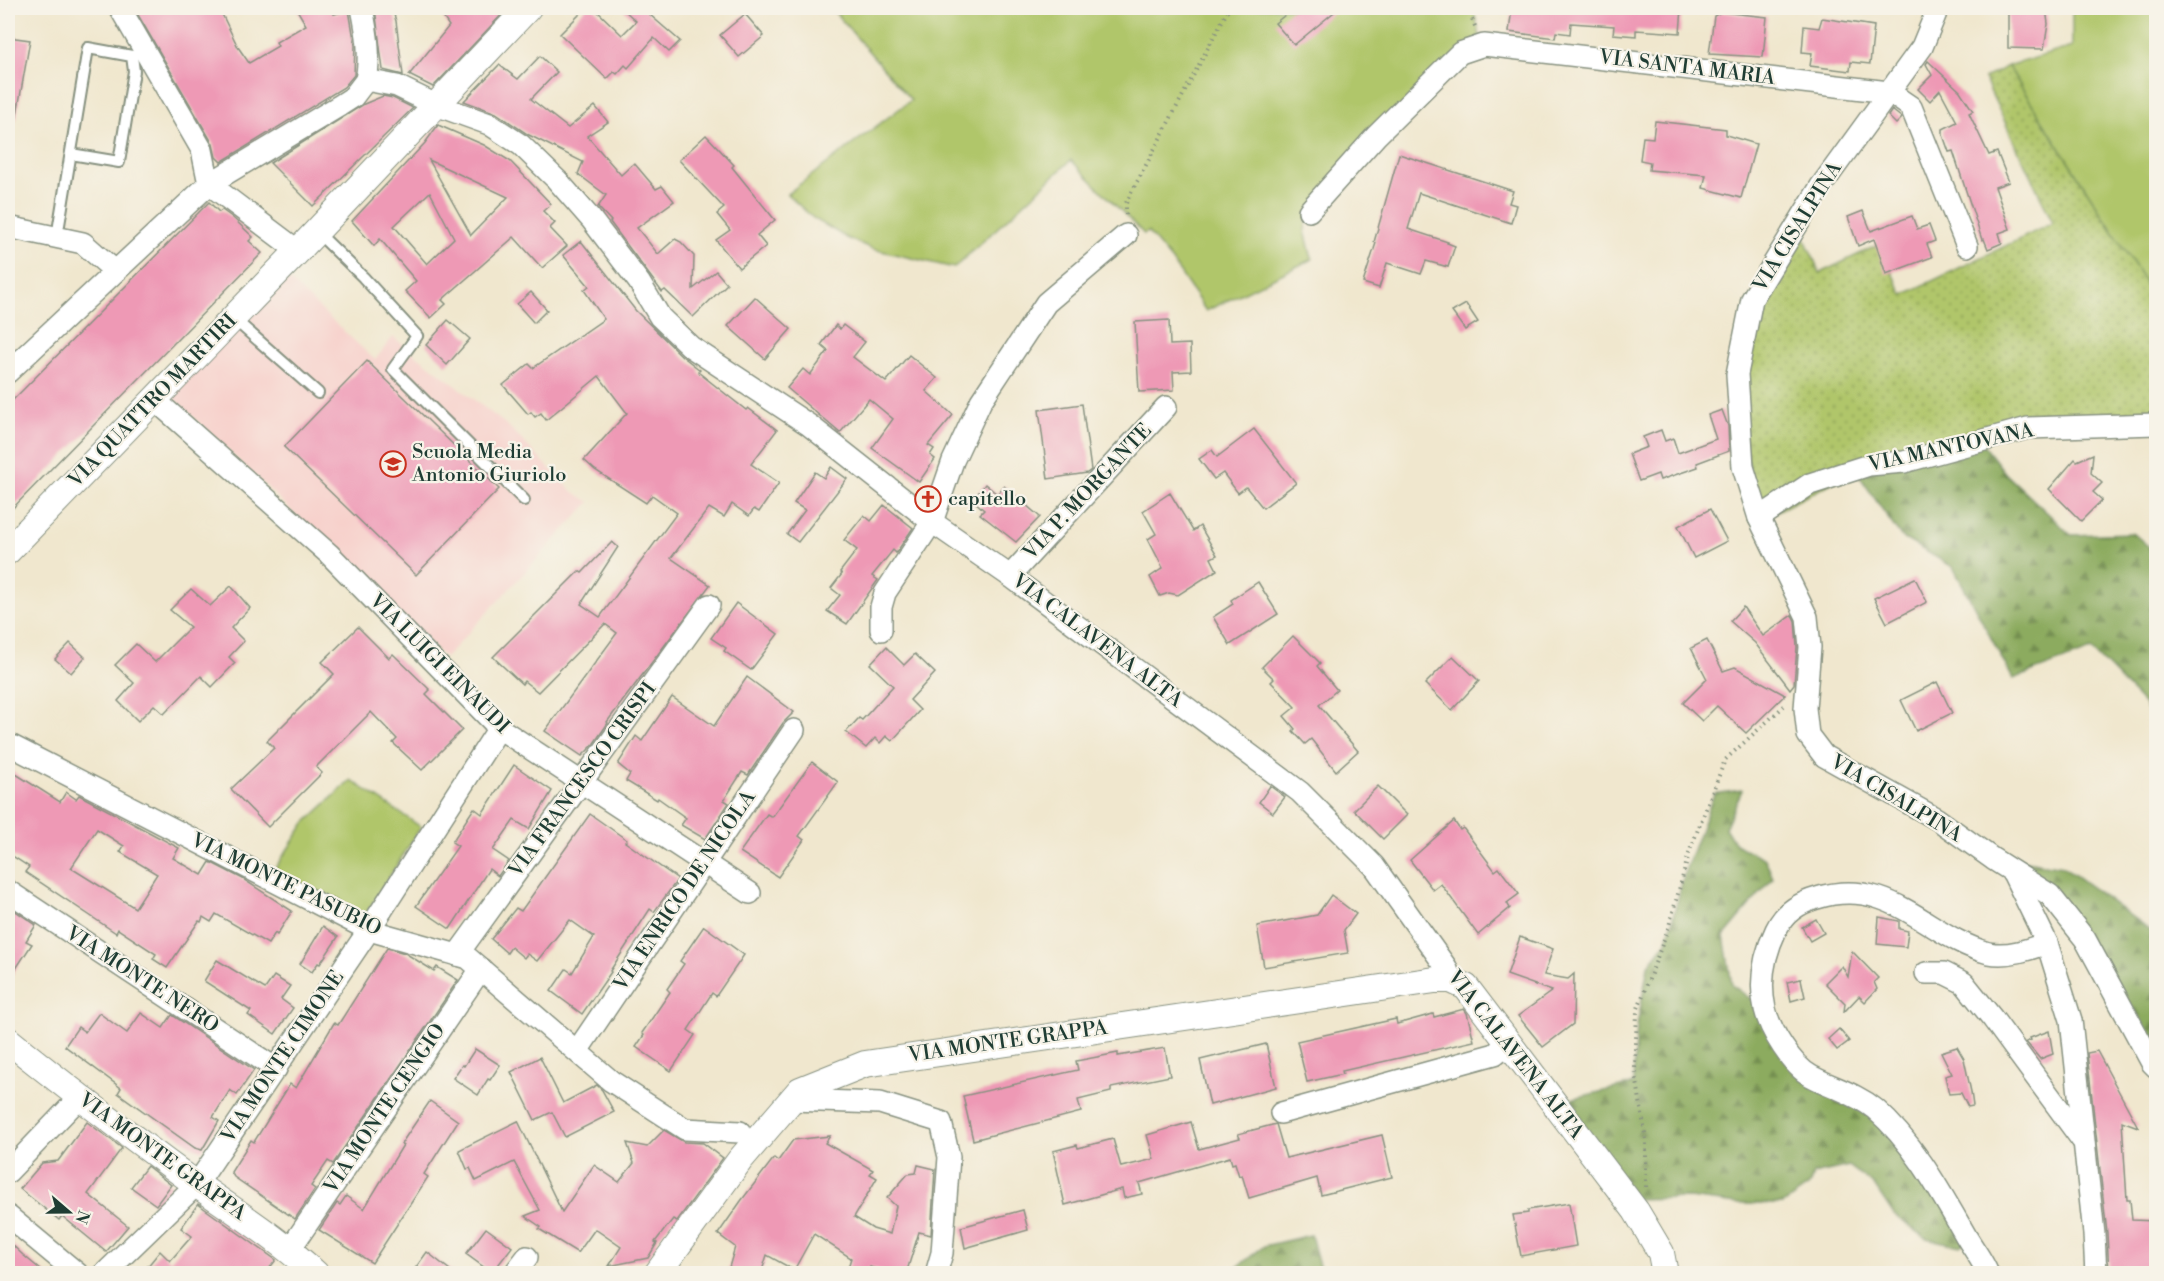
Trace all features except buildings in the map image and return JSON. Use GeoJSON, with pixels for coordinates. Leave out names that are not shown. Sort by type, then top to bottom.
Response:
{"type":"FeatureCollection","features":[{"type":"Feature","properties":{"kind":"street"},"geometry":{"type":"LineString","coordinates":[[120,8],[202,150],[209,184],[298,251]]}},
{"type":"Feature","properties":{"kind":"street"},"geometry":{"type":"LineString","coordinates":[[9,368],[209,184],[353,97],[366,80],[369,61],[369,41],[362,8]]}},
{"type":"Feature","properties":{"kind":"street","name":"VIA QUATTRO MARTIRI"},"geometry":{"type":"LineString","coordinates":[[8,551],[298,251],[528,8]]}},
{"type":"Feature","properties":{"kind":"street","name":"VIA CISALPINA"},"geometry":{"type":"LineString","coordinates":[[1938,8],[1922,47],[1821,186],[1752,298],[1737,374],[1743,467],[1759,518],[1807,617],[1810,646],[1805,708],[1808,735],[1824,756],[1937,819],[2013,873],[2047,943],[2071,1020],[2096,1274]]}},
{"type":"Feature","properties":{"kind":"street","name":"VIA SANTA MARIA"},"geometry":{"type":"LineString","coordinates":[[1309,212],[1376,136],[1460,53],[1484,45],[1889,92]]}},
{"type":"Feature","properties":{"kind":"street","name":"VIA CALAVENA ALTA"},"geometry":{"type":"LineString","coordinates":[[366,80],[397,86],[435,105],[489,123],[521,145],[557,180],[591,219],[639,282],[660,317],[692,347],[809,425],[932,522],[1010,576],[1300,792],[1374,866],[1446,967],[1451,980],[1466,987],[1636,1211],[1661,1253],[1665,1274]]}},
{"type":"Feature","properties":{"kind":"street"},"geometry":{"type":"LineString","coordinates":[[1889,92],[1911,107],[1967,246]]}},
{"type":"Feature","properties":{"kind":"street"},"geometry":{"type":"LineString","coordinates":[[8,227],[83,243],[115,271]]}},
{"type":"Feature","properties":{"kind":"street"},"geometry":{"type":"LineString","coordinates":[[881,630],[881,607],[885,593],[932,522],[953,462],[981,401],[1046,303],[1126,235]]}},
{"type":"Feature","properties":{"kind":"street","name":"VIA LUIGI EINAUDI"},"geometry":{"type":"LineString","coordinates":[[155,400],[329,554],[499,728],[750,893]]}},
{"type":"Feature","properties":{"kind":"street","name":"VIA P. MORGANTE"},"geometry":{"type":"LineString","coordinates":[[1010,576],[1166,407]]}},
{"type":"Feature","properties":{"kind":"street","name":"VIA MANTOVANA"},"geometry":{"type":"LineString","coordinates":[[1759,518],[1810,484],[1869,465],[1904,462],[2028,428],[2157,424]]}},
{"type":"Feature","properties":{"kind":"street","name":"VIA FRANCESCO CRISPI"},"geometry":{"type":"LineString","coordinates":[[457,955],[709,605]]}},
{"type":"Feature","properties":{"kind":"street","name":"VIA MONTE CIMONE"},"geometry":{"type":"LineString","coordinates":[[104,1274],[197,1184],[369,930],[499,728]]}},
{"type":"Feature","properties":{"kind":"street","name":"VIA ENRICO DE NICOLA"},"geometry":{"type":"LineString","coordinates":[[577,1052],[794,730]]}},
{"type":"Feature","properties":{"kind":"street","name":"VIA MONTE PASUBIO"},"geometry":{"type":"LineString","coordinates":[[8,744],[369,930],[468,958],[611,1081],[685,1129],[740,1132]]}},
{"type":"Feature","properties":{"kind":"street"},"geometry":{"type":"LineString","coordinates":[[2013,873],[2050,895],[2085,939],[2152,1063],[2157,1067]]}},
{"type":"Feature","properties":{"kind":"street","name":"VIA MONTE NERO"},"geometry":{"type":"LineString","coordinates":[[8,891],[276,1069]]}},
{"type":"Feature","properties":{"kind":"street"},"geometry":{"type":"LineString","coordinates":[[1988,1274],[1940,1190],[1904,1139],[1876,1110],[1855,1094],[1809,1075],[1789,1057],[1766,1011],[1761,979],[1769,945],[1782,918],[1804,902],[1830,894],[1862,893],[1898,904],[1962,942],[1991,953],[2016,952],[2047,943]]}},
{"type":"Feature","properties":{"kind":"street","name":"VIA MONTE CENGIO"},"geometry":{"type":"LineString","coordinates":[[290,1249],[481,969]]}},
{"type":"Feature","properties":{"kind":"street"},"geometry":{"type":"LineString","coordinates":[[1926,973],[1944,973],[1964,983],[1994,1018],[2084,1143]]}},
{"type":"Feature","properties":{"kind":"street","name":"VIA MONTE GRAPPA"},"geometry":{"type":"LineString","coordinates":[[657,1274],[740,1160],[800,1090],[865,1064],[1435,980],[1451,980]]}},
{"type":"Feature","properties":{"kind":"street","name":"VIA MONTE GRAPPA"},"geometry":{"type":"LineString","coordinates":[[8,1040],[79,1098],[290,1249],[316,1274]]}},
{"type":"Feature","properties":{"kind":"street"},"geometry":{"type":"LineString","coordinates":[[1281,1113],[1495,1054],[1508,1043]]}},
{"type":"Feature","properties":{"kind":"street"},"geometry":{"type":"LineString","coordinates":[[8,1172],[79,1098]]}},
{"type":"Feature","properties":{"kind":"street"},"geometry":{"type":"LineString","coordinates":[[791,1100],[880,1103],[941,1122],[950,1157],[942,1253],[936,1274]]}},
{"type":"Feature","properties":{"kind":"street"},"geometry":{"type":"LineString","coordinates":[[8,1216],[78,1274]]}},
{"type":"Feature","properties":{"kind":"lane"},"geometry":{"type":"LineString","coordinates":[[57,237],[88,48],[132,56],[134,71],[118,162],[71,154]]}},
{"type":"Feature","properties":{"kind":"lane"},"geometry":{"type":"LineString","coordinates":[[316,231],[363,277],[417,336],[393,369],[524,500]]}},
{"type":"Feature","properties":{"kind":"lane"},"geometry":{"type":"LineString","coordinates":[[233,318],[318,393]]}},
{"type":"Feature","properties":{"kind":"path"},"geometry":{"type":"LineString","coordinates":[[1126,235],[1126,203],[1229,8]]}},
{"type":"Feature","properties":{"kind":"path"},"geometry":{"type":"LineString","coordinates":[[1636,1211],[1646,1198],[1646,1140],[1635,1068],[1637,1011],[1669,926],[1690,850],[1725,760],[1779,711]]}},
{"type":"Feature","properties":{"kind":"shaded area","name":"Scuola Media Antonio Giuriolo"},"geometry":{"type":"Polygon","coordinates":[[[275,267],[375,360],[393,337],[508,426],[572,491],[590,502],[445,658],[159,384],[275,267]]]}},
{"type":"Feature","properties":{"kind":"green space"},"geometry":{"type":"Polygon","coordinates":[[[831,8],[1473,8],[1483,48],[1471,50],[1307,215],[1305,231],[1312,259],[1206,311],[1172,261],[1148,232],[1144,234],[1071,160],[954,268],[873,249],[847,238],[813,218],[787,194],[911,100],[831,8]]]}},
{"type":"Feature","properties":{"kind":"green space"},"geometry":{"type":"Polygon","coordinates":[[[2072,8],[2156,8],[2156,299],[2008,66],[2072,47],[2072,8]]]}},
{"type":"Feature","properties":{"kind":"green space"},"geometry":{"type":"Polygon","coordinates":[[[2008,66],[2156,299],[2156,421],[2027,425],[1870,463],[1758,521],[1737,394],[1750,308],[1797,221],[1820,273],[1878,245],[1903,295],[2053,223],[1984,78],[2008,66]]]}},
{"type":"Feature","properties":{"kind":"green space"},"geometry":{"type":"Polygon","coordinates":[[[1979,439],[2006,474],[2071,535],[2133,533],[2156,553],[2156,729],[2143,703],[2091,650],[2013,679],[1953,567],[1901,537],[1854,468],[1979,439]]]}},
{"type":"Feature","properties":{"kind":"green space"},"geometry":{"type":"Polygon","coordinates":[[[351,780],[421,827],[364,917],[274,870],[305,823],[351,780]]]}},
{"type":"Feature","properties":{"kind":"green space"},"geometry":{"type":"Polygon","coordinates":[[[1742,790],[1725,828],[1735,844],[1765,859],[1773,878],[1724,936],[1732,985],[1766,1010],[1789,1056],[1903,1139],[1969,1239],[1960,1246],[1926,1238],[1894,1215],[1874,1185],[1849,1166],[1813,1174],[1809,1186],[1783,1204],[1737,1204],[1689,1198],[1628,1199],[1554,1103],[1633,1084],[1637,1026],[1648,966],[1667,941],[1685,871],[1714,794],[1742,790]]]}},
{"type":"Feature","properties":{"kind":"green space"},"geometry":{"type":"Polygon","coordinates":[[[2012,859],[2064,867],[2156,935],[2156,1065],[2087,938],[2012,859]]]}},
{"type":"Feature","properties":{"kind":"green space"},"geometry":{"type":"Polygon","coordinates":[[[1311,1235],[1321,1273],[1230,1273],[1264,1246],[1311,1235]]]}},
{"type":"Feature","properties":{"kind":"place","name":"Scuola Media Antonio Giuriolo"},"geometry":{"type":"Point","coordinates":[393,464]}},
{"type":"Feature","properties":{"kind":"place","name":"capitello"},"geometry":{"type":"Point","coordinates":[928,499]}}]}
